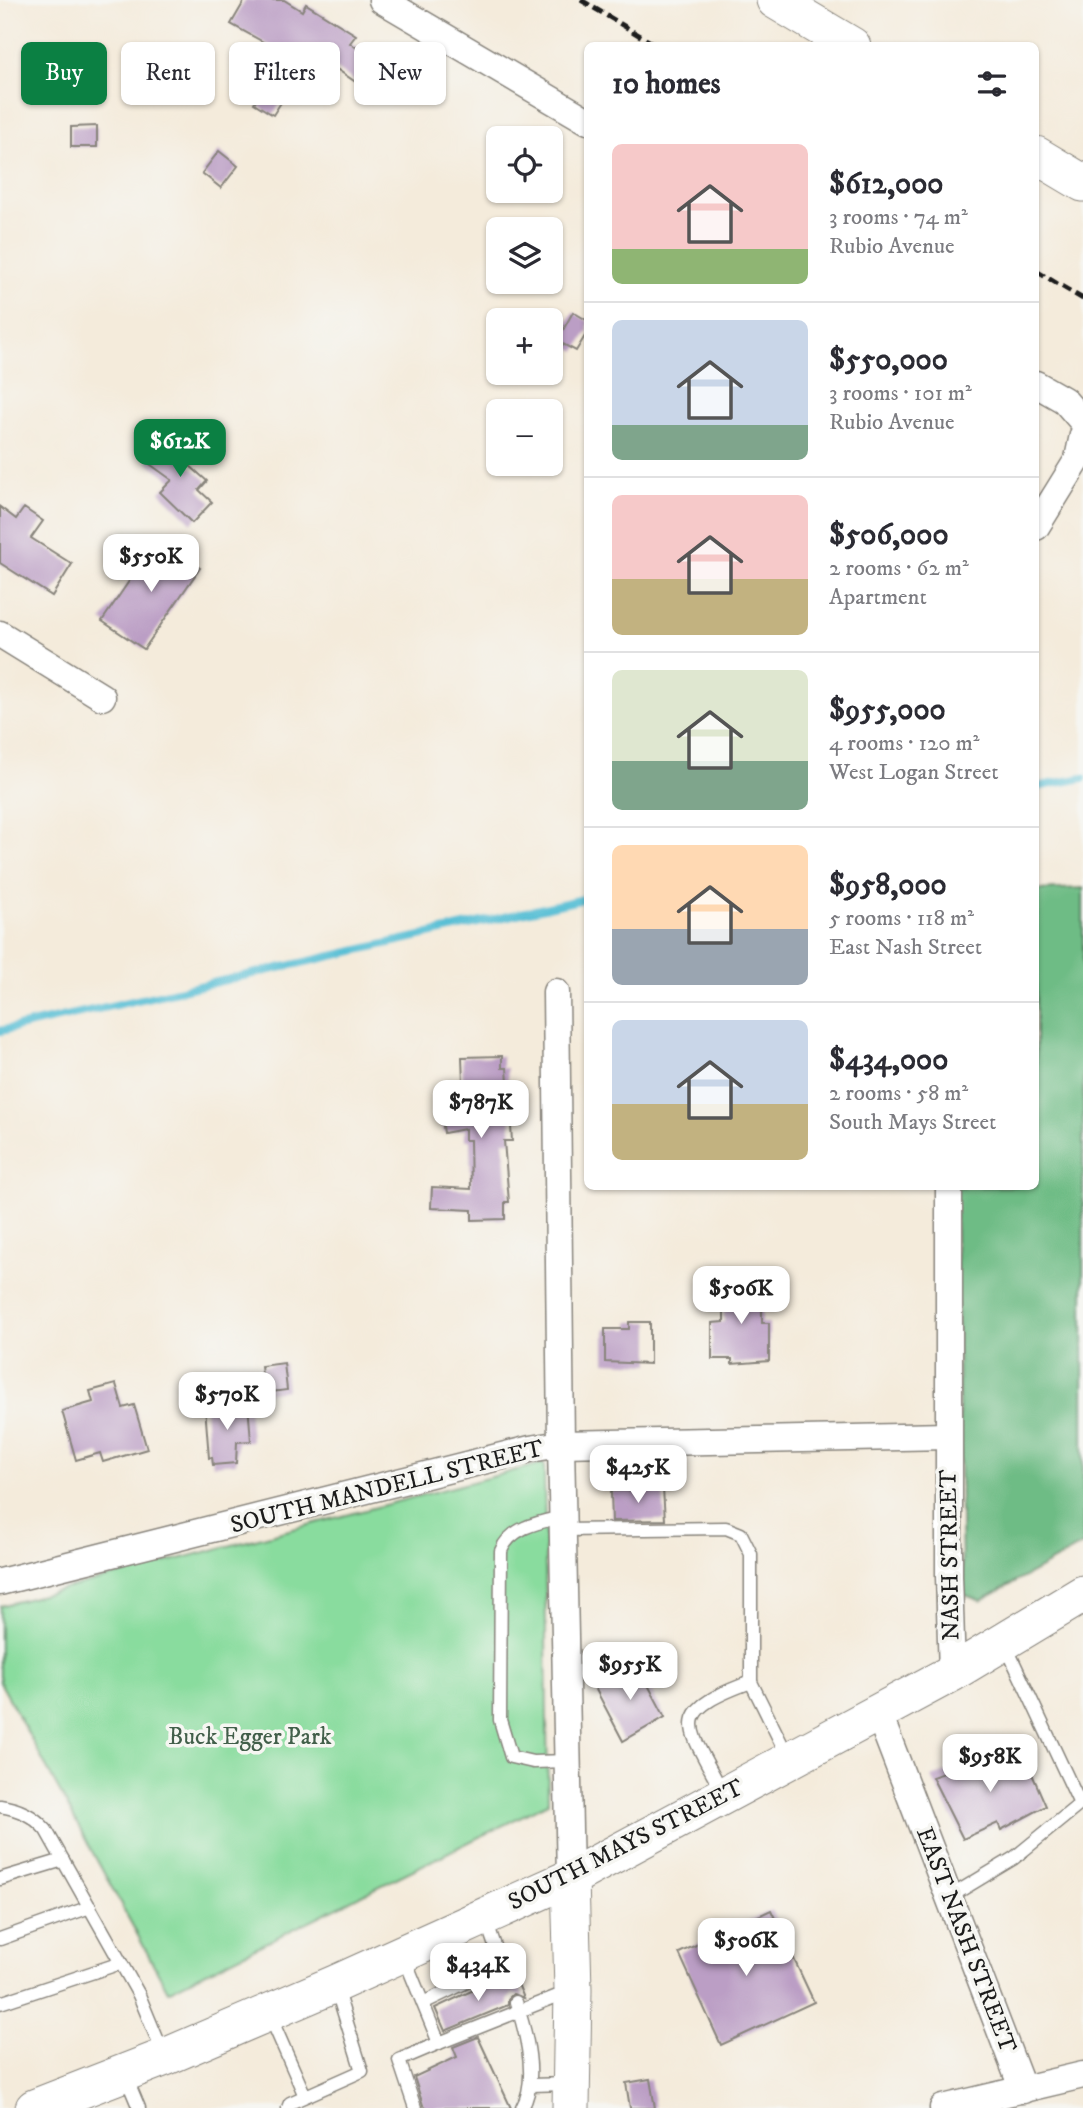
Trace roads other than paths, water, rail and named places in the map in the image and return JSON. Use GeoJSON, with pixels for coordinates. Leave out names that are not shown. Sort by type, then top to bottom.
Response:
{"type":"FeatureCollection","features":[{"type":"Feature","properties":{"kind":"main road"},"geometry":{"type":"LineString","coordinates":[[775,0],[845,42]]}},
{"type":"Feature","properties":{"kind":"main road"},"geometry":{"type":"LineString","coordinates":[[1039,157],[1083,183]]}},
{"type":"Feature","properties":{"kind":"main road","name":"SOUTH MAYS STREET"},"geometry":{"type":"LineString","coordinates":[[34,2108],[268,2013],[570,1878],[952,1673],[1083,1594]]}},
{"type":"Feature","properties":{"kind":"main road"},"geometry":{"type":"LineString","coordinates":[[570,1878],[573,1990],[571,2096]]}},
{"type":"Feature","properties":{"kind":"street"},"geometry":{"type":"LineString","coordinates":[[382,0],[584,119]]}},
{"type":"Feature","properties":{"kind":"street"},"geometry":{"type":"LineString","coordinates":[[1039,386],[1063,400],[1083,422]]}},
{"type":"Feature","properties":{"kind":"street"},"geometry":{"type":"LineString","coordinates":[[1039,522],[1077,459],[1083,435]]}},
{"type":"Feature","properties":{"kind":"street"},"geometry":{"type":"LineString","coordinates":[[0,634],[102,697]]}},
{"type":"Feature","properties":{"kind":"street"},"geometry":{"type":"LineString","coordinates":[[556,992],[562,1523],[570,1878]]}},
{"type":"Feature","properties":{"kind":"street","name":"NASH STREET"},"geometry":{"type":"LineString","coordinates":[[948,1190],[952,1673]]}},
{"type":"Feature","properties":{"kind":"street","name":"SOUTH MANDELL STREET"},"geometry":{"type":"LineString","coordinates":[[0,1582],[530,1449],[561,1444],[948,1436]]}},
{"type":"Feature","properties":{"kind":"street","name":"EAST NASH STREET"},"geometry":{"type":"LineString","coordinates":[[878,1712],[951,1896],[1023,2091]]}},
{"type":"Feature","properties":{"kind":"street"},"geometry":{"type":"LineString","coordinates":[[943,2108],[1083,2075]]}},
{"type":"Feature","properties":{"kind":"lane"},"geometry":{"type":"LineString","coordinates":[[568,1761],[533,1762],[511,1757],[500,1720],[501,1551],[504,1543],[517,1532],[562,1523],[726,1528],[741,1534],[751,1554],[751,1682],[789,1760]]}},
{"type":"Feature","properties":{"kind":"lane"},"geometry":{"type":"LineString","coordinates":[[951,1896],[1014,1858],[1080,1804],[1004,1642]]}},
{"type":"Feature","properties":{"kind":"lane"},"geometry":{"type":"LineString","coordinates":[[724,1795],[691,1729],[692,1717],[700,1704],[712,1696],[751,1682]]}},
{"type":"Feature","properties":{"kind":"lane"},"geometry":{"type":"LineString","coordinates":[[0,1806],[21,1810],[37,1819],[139,1995],[165,2057]]}},
{"type":"Feature","properties":{"kind":"lane"},"geometry":{"type":"LineString","coordinates":[[0,1879],[63,1860]]}},
{"type":"Feature","properties":{"kind":"lane"},"geometry":{"type":"LineString","coordinates":[[0,1938],[90,1907]]}},
{"type":"Feature","properties":{"kind":"lane"},"geometry":{"type":"LineString","coordinates":[[423,2003],[504,1970],[485,1916]]}},
{"type":"Feature","properties":{"kind":"lane"},"geometry":{"type":"LineString","coordinates":[[403,1953],[439,2043]]}},
{"type":"Feature","properties":{"kind":"lane"},"geometry":{"type":"LineString","coordinates":[[0,2003],[121,1963]]}},
{"type":"Feature","properties":{"kind":"lane"},"geometry":{"type":"LineString","coordinates":[[288,2108],[290,2103],[362,2071],[335,1984]]}},
{"type":"Feature","properties":{"kind":"lane"},"geometry":{"type":"LineString","coordinates":[[415,2108],[399,2060],[518,2007],[573,1990]]}},
{"type":"Feature","properties":{"kind":"lane"},"geometry":{"type":"LineString","coordinates":[[518,2007],[530,2085],[529,2096],[522,2108]]}},
{"type":"Feature","properties":{"kind":"lane"},"geometry":{"type":"LineString","coordinates":[[268,2013],[305,2096]]}},
{"type":"Feature","properties":{"kind":"lane"},"geometry":{"type":"LineString","coordinates":[[125,2073],[139,2108]]}},
{"type":"Feature","properties":{"kind":"lane"},"geometry":{"type":"LineString","coordinates":[[530,2085],[571,2096]]}},
{"type":"Feature","properties":{"kind":"waterway"},"geometry":{"type":"LineString","coordinates":[[1039,786],[1083,778]]}},
{"type":"Feature","properties":{"kind":"waterway"},"geometry":{"type":"LineString","coordinates":[[0,1031],[584,899]]}},
{"type":"Feature","properties":{"kind":"railway"},"geometry":{"type":"LineString","coordinates":[[581,0],[650,42]]}},
{"type":"Feature","properties":{"kind":"railway"},"geometry":{"type":"LineString","coordinates":[[1039,273],[1083,299]]}},
{"type":"Feature","properties":{"kind":"park label","name":"Buck Egger Park"},"geometry":{"type":"Point","coordinates":[250,1737]}}]}
